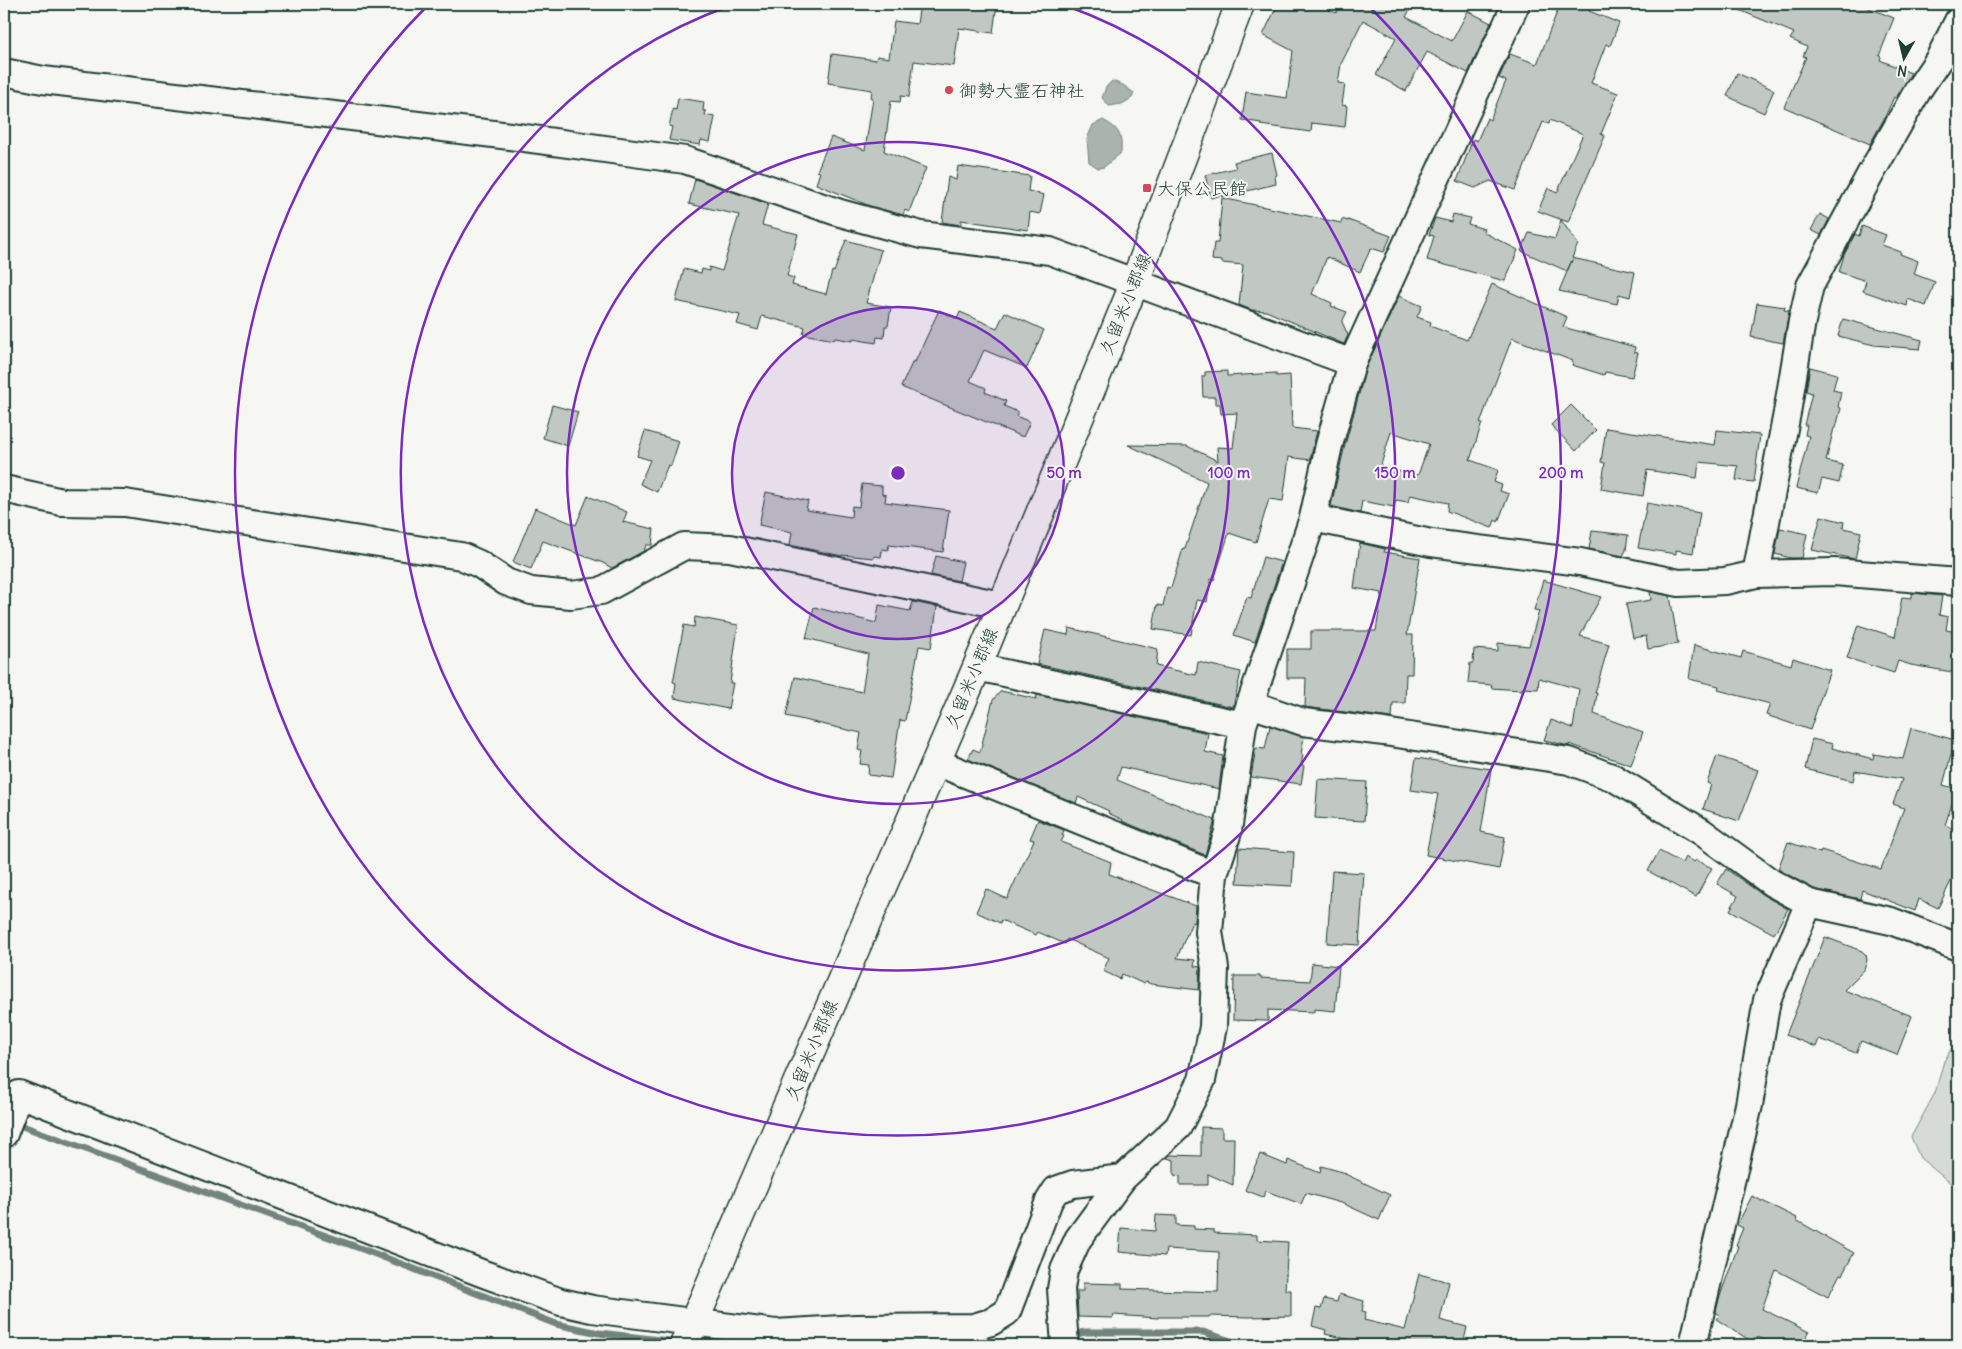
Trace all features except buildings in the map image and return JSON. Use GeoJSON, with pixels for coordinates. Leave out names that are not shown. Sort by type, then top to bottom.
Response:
{"type":"FeatureCollection","features":[{"type":"Feature","properties":{"kind":"main road","name":"久留米小郡線"},"geometry":{"type":"LineString","coordinates":[[689,1332],[977,667],[1135,282],[1240,4]]}},
{"type":"Feature","properties":{"kind":"street"},"geometry":{"type":"LineString","coordinates":[[1065,1337],[1061,1289],[1064,1270],[1078,1239],[1122,1178],[1178,1127],[1202,1080],[1213,1027],[1215,968],[1209,932],[1214,875],[1228,832],[1247,714],[1313,518],[1329,445],[1352,363],[1516,4]]}},
{"type":"Feature","properties":{"kind":"street"},"geometry":{"type":"LineString","coordinates":[[1756,574],[1810,286],[1918,90],[1939,59],[1958,20]]}},
{"type":"Feature","properties":{"kind":"street"},"geometry":{"type":"LineString","coordinates":[[4,72],[43,80],[510,136],[685,160],[840,213],[921,235],[1050,251],[1352,363]]}},
{"type":"Feature","properties":{"kind":"street"},"geometry":{"type":"LineString","coordinates":[[4,489],[62,502],[125,503],[461,556],[479,564],[506,582],[531,591],[571,595],[601,591],[684,546],[704,546],[730,548],[1001,605]]}},
{"type":"Feature","properties":{"kind":"street"},"geometry":{"type":"LineString","coordinates":[[1313,518],[1431,543],[1580,562],[1679,583],[1725,580],[1756,574],[1834,572],[1958,582]]}},
{"type":"Feature","properties":{"kind":"street"},"geometry":{"type":"LineString","coordinates":[[977,667],[1247,714],[1384,732],[1569,761],[1614,778],[1702,832],[1772,882],[1809,903],[1891,922],[1958,947]]}},
{"type":"Feature","properties":{"kind":"street"},"geometry":{"type":"LineString","coordinates":[[936,762],[1214,875]]}},
{"type":"Feature","properties":{"kind":"street"},"geometry":{"type":"LineString","coordinates":[[1693,1345],[1749,1105],[1767,1000],[1809,903]]}},
{"type":"Feature","properties":{"kind":"street"},"geometry":{"type":"LineString","coordinates":[[4,1134],[19,1094],[561,1302],[689,1332],[776,1333],[857,1328],[974,1327],[991,1322],[1007,1312],[1049,1201],[1056,1190],[1072,1184],[1122,1178]]}},
{"type":"Feature","properties":{"kind":"shaded area"},"geometry":{"type":"Polygon","coordinates":[[[1112,81],[1123,85],[1134,93],[1132,98],[1122,104],[1109,106],[1102,98],[1106,87],[1112,81]]]}},
{"type":"Feature","properties":{"kind":"shaded area"},"geometry":{"type":"Polygon","coordinates":[[[1103,120],[1113,126],[1119,133],[1121,153],[1104,167],[1098,168],[1089,162],[1087,139],[1093,125],[1103,120]]]}},
{"type":"Feature","properties":{"kind":"shaded area"},"geometry":{"type":"Polygon","coordinates":[[[1958,1037],[1958,1189],[1920,1158],[1911,1137],[1935,1093],[1944,1061],[1958,1037]]]}},
{"type":"Feature","properties":{"kind":"waterway"},"geometry":{"type":"LineString","coordinates":[[14,1123],[365,1250],[556,1324],[599,1333],[678,1342]]}},
{"type":"Feature","properties":{"kind":"waterway"},"geometry":{"type":"LineString","coordinates":[[1069,1336],[1085,1332],[1203,1332],[1243,1345]]}},
{"type":"Feature","properties":{"kind":"waterway"},"geometry":{"type":"LineString","coordinates":[[1040,1345],[1059,1339]]}},
{"type":"Feature","properties":{"kind":"waterway"},"geometry":{"type":"LineString","coordinates":[[691,1343],[708,1345]]}},
{"type":"Feature","properties":{"kind":"place","name":"御勢大霊石神社"},"geometry":{"type":"Point","coordinates":[949,90]}},
{"type":"Feature","properties":{"kind":"place","name":"大保公民館"},"geometry":{"type":"Point","coordinates":[1147,188]}}]}
